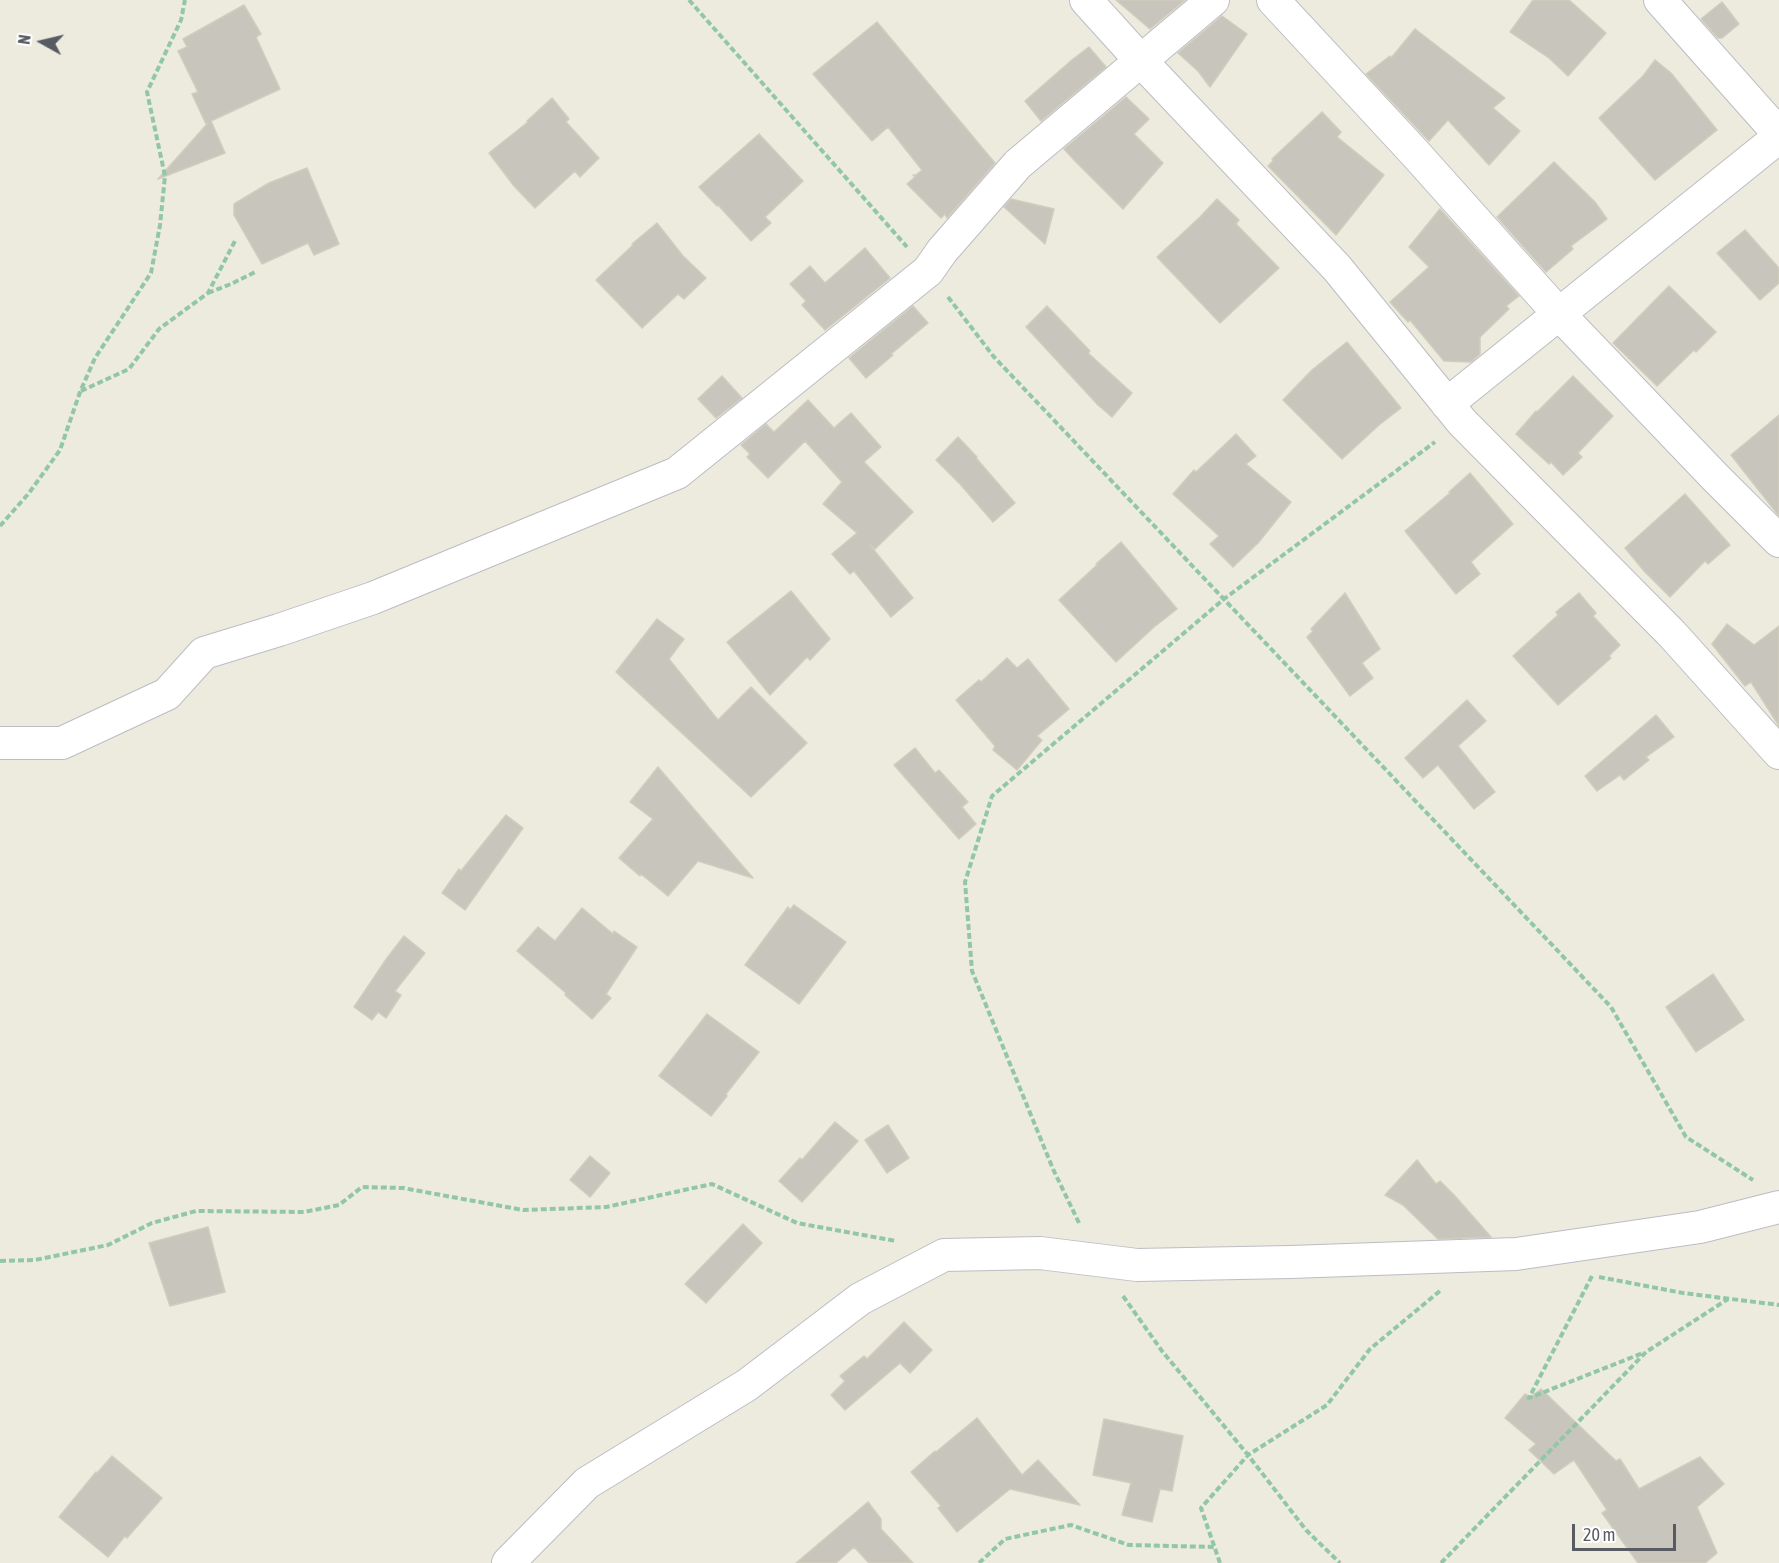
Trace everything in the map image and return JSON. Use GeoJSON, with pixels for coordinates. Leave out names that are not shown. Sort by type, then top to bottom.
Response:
{"type":"FeatureCollection","features":[{"type":"Feature","properties":{"kind":"street"},"geometry":{"type":"LineString","coordinates":[[1086,0],[1337,268],[1454,413],[1672,634],[1779,753]]}},
{"type":"Feature","properties":{"kind":"street"},"geometry":{"type":"LineString","coordinates":[[0,743],[62,743],[167,694],[204,653],[373,598],[677,473],[928,271],[942,251],[1018,165],[1213,0]]}},
{"type":"Feature","properties":{"kind":"street"},"geometry":{"type":"LineString","coordinates":[[1273,0],[1414,152],[1559,314],[1779,541]]}},
{"type":"Feature","properties":{"kind":"street"},"geometry":{"type":"LineString","coordinates":[[1454,413],[1559,314],[1779,136],[1660,0]]}},
{"type":"Feature","properties":{"kind":"street"},"geometry":{"type":"LineString","coordinates":[[508,1563],[587,1483],[747,1385],[860,1299],[944,1255],[1040,1253],[1137,1265],[1516,1254],[1700,1227],[1770,1196]]}},
{"type":"Feature","properties":{"kind":"path"},"geometry":{"type":"LineString","coordinates":[[0,526],[29,494],[60,450],[80,392],[95,358],[151,273],[160,225],[165,176],[147,92],[181,20],[185,0]]}},
{"type":"Feature","properties":{"kind":"path"},"geometry":{"type":"LineString","coordinates":[[689,0],[928,271],[994,357],[1611,1007],[1686,1137],[1770,1196]]}},
{"type":"Feature","properties":{"kind":"path"},"geometry":{"type":"LineString","coordinates":[[208,293],[236,239]]}},
{"type":"Feature","properties":{"kind":"path"},"geometry":{"type":"LineString","coordinates":[[80,392],[129,369],[159,329],[208,293],[257,270]]}},
{"type":"Feature","properties":{"kind":"path"},"geometry":{"type":"LineString","coordinates":[[1340,1563],[1306,1530],[1162,1350],[1097,1260],[1053,1169],[972,972],[965,882],[992,796],[1224,599],[1454,413]]}},
{"type":"Feature","properties":{"kind":"path"},"geometry":{"type":"LineString","coordinates":[[0,1261],[35,1260],[108,1245],[152,1223],[196,1211],[304,1212],[339,1205],[362,1187],[403,1188],[523,1210],[606,1207],[712,1184],[797,1223],[899,1242]]}},
{"type":"Feature","properties":{"kind":"path"},"geometry":{"type":"LineString","coordinates":[[1610,1240],[1530,1398],[1646,1352],[1729,1298]]}},
{"type":"Feature","properties":{"kind":"path"},"geometry":{"type":"LineString","coordinates":[[1220,1563],[1201,1508],[1248,1455],[1327,1406],[1370,1349],[1484,1255]]}},
{"type":"Feature","properties":{"kind":"path"},"geometry":{"type":"LineString","coordinates":[[1581,1274],[1683,1293],[1779,1305]]}},
{"type":"Feature","properties":{"kind":"path"},"geometry":{"type":"LineString","coordinates":[[1441,1563],[1646,1352]]}},
{"type":"Feature","properties":{"kind":"path"},"geometry":{"type":"LineString","coordinates":[[979,1563],[1005,1539],[1071,1525],[1129,1545],[1215,1547]]}},
{"type":"Feature","properties":{"kind":"building"},"geometry":{"type":"Polygon","coordinates":[[[1116,0],[1185,0],[1150,29],[1116,0]]]}},
{"type":"Feature","properties":{"kind":"building"},"geometry":{"type":"Polygon","coordinates":[[[1533,0],[1569,0],[1606,33],[1568,76],[1549,58],[1510,32],[1533,0]]]}},
{"type":"Feature","properties":{"kind":"building"},"geometry":{"type":"Polygon","coordinates":[[[1722,2],[1739,24],[1722,38],[1718,38],[1701,19],[1722,2]]]}},
{"type":"Feature","properties":{"kind":"building"},"geometry":{"type":"Polygon","coordinates":[[[244,5],[261,34],[256,37],[280,89],[211,121],[225,153],[158,179],[208,123],[206,124],[192,94],[198,92],[178,51],[187,47],[183,39],[244,5]]]}},
{"type":"Feature","properties":{"kind":"building"},"geometry":{"type":"Polygon","coordinates":[[[1222,16],[1247,34],[1210,87],[1198,71],[1178,53],[1222,16]]]}},
{"type":"Feature","properties":{"kind":"building"},"geometry":{"type":"Polygon","coordinates":[[[877,22],[995,163],[947,218],[945,214],[941,218],[907,184],[915,177],[913,175],[922,170],[888,127],[872,141],[813,74],[877,22]]]}},
{"type":"Feature","properties":{"kind":"building"},"geometry":{"type":"Polygon","coordinates":[[[1415,29],[1505,98],[1493,108],[1520,131],[1489,165],[1448,120],[1429,141],[1366,74],[1390,56],[1391,58],[1415,29]]]}},
{"type":"Feature","properties":{"kind":"building"},"geometry":{"type":"Polygon","coordinates":[[[1089,47],[1106,67],[1041,121],[1025,101],[1089,47]]]}},
{"type":"Feature","properties":{"kind":"building"},"geometry":{"type":"Polygon","coordinates":[[[1655,60],[1671,73],[1717,130],[1655,180],[1599,118],[1643,76],[1655,60]]]}},
{"type":"Feature","properties":{"kind":"building"},"geometry":{"type":"Polygon","coordinates":[[[1126,97],[1149,119],[1134,134],[1163,163],[1123,209],[1064,149],[1126,97]]]}},
{"type":"Feature","properties":{"kind":"building"},"geometry":{"type":"Polygon","coordinates":[[[552,98],[569,119],[566,122],[599,158],[580,177],[575,171],[535,208],[514,186],[489,153],[528,122],[552,98]]]}},
{"type":"Feature","properties":{"kind":"building"},"geometry":{"type":"Polygon","coordinates":[[[1322,112],[1341,132],[1337,137],[1384,175],[1336,235],[1268,166],[1273,161],[1272,159],[1322,112]]]}},
{"type":"Feature","properties":{"kind":"building"},"geometry":{"type":"Polygon","coordinates":[[[759,134],[803,181],[765,217],[771,223],[751,241],[699,187],[759,134]]]}},
{"type":"Feature","properties":{"kind":"building"},"geometry":{"type":"Polygon","coordinates":[[[1554,162],[1595,202],[1607,219],[1571,246],[1573,249],[1546,272],[1497,217],[1554,162]]]}},
{"type":"Feature","properties":{"kind":"building"},"geometry":{"type":"Polygon","coordinates":[[[307,168],[339,244],[314,255],[308,243],[262,264],[234,215],[234,204],[269,183],[307,168]]]}},
{"type":"Feature","properties":{"kind":"building"},"geometry":{"type":"Polygon","coordinates":[[[1011,199],[1054,209],[1045,244],[1004,207],[1011,199]]]}},
{"type":"Feature","properties":{"kind":"building"},"geometry":{"type":"Polygon","coordinates":[[[1217,199],[1239,220],[1236,224],[1279,268],[1220,323],[1157,257],[1217,199]]]}},
{"type":"Feature","properties":{"kind":"building"},"geometry":{"type":"Polygon","coordinates":[[[1440,209],[1519,296],[1506,306],[1509,309],[1480,337],[1480,354],[1471,362],[1444,361],[1410,320],[1408,322],[1390,302],[1429,267],[1409,247],[1440,209]]]}},
{"type":"Feature","properties":{"kind":"building"},"geometry":{"type":"Polygon","coordinates":[[[657,223],[683,256],[706,278],[684,299],[678,294],[642,328],[596,280],[657,223]]]}},
{"type":"Feature","properties":{"kind":"building"},"geometry":{"type":"Polygon","coordinates":[[[1745,230],[1779,268],[1779,283],[1760,300],[1717,253],[1745,230]]]}},
{"type":"Feature","properties":{"kind":"building"},"geometry":{"type":"Polygon","coordinates":[[[865,248],[890,278],[825,330],[802,305],[806,301],[790,284],[810,266],[825,283],[865,248]]]}},
{"type":"Feature","properties":{"kind":"building"},"geometry":{"type":"Polygon","coordinates":[[[1669,286],[1716,332],[1657,386],[1613,343],[1669,286]]]}},
{"type":"Feature","properties":{"kind":"building"},"geometry":{"type":"Polygon","coordinates":[[[913,306],[928,323],[866,378],[849,358],[913,306]]]}},
{"type":"Feature","properties":{"kind":"building"},"geometry":{"type":"Polygon","coordinates":[[[1047,306],[1090,351],[1088,353],[1132,393],[1112,417],[1098,405],[1026,327],[1047,306]]]}},
{"type":"Feature","properties":{"kind":"building"},"geometry":{"type":"Polygon","coordinates":[[[1347,342],[1401,408],[1342,459],[1283,400],[1312,370],[1347,342]]]}},
{"type":"Feature","properties":{"kind":"building"},"geometry":{"type":"Polygon","coordinates":[[[722,376],[742,398],[716,418],[698,399],[722,376]]]}},
{"type":"Feature","properties":{"kind":"building"},"geometry":{"type":"Polygon","coordinates":[[[1573,376],[1613,416],[1578,453],[1582,457],[1563,475],[1551,462],[1549,464],[1516,434],[1536,411],[1573,376]]]}},
{"type":"Feature","properties":{"kind":"building"},"geometry":{"type":"Polygon","coordinates":[[[808,400],[834,428],[851,413],[881,447],[864,462],[913,512],[875,549],[869,544],[913,598],[891,617],[854,571],[850,574],[832,554],[857,533],[823,504],[842,482],[805,441],[768,478],[747,457],[750,454],[741,445],[766,424],[774,432],[808,400]]]}},
{"type":"Feature","properties":{"kind":"building"},"geometry":{"type":"Polygon","coordinates":[[[1779,415],[1779,516],[1731,455],[1779,415]]]}},
{"type":"Feature","properties":{"kind":"building"},"geometry":{"type":"Polygon","coordinates":[[[1236,434],[1256,456],[1246,464],[1291,502],[1258,543],[1233,567],[1210,544],[1219,536],[1173,494],[1194,470],[1196,472],[1236,434]]]}},
{"type":"Feature","properties":{"kind":"building"},"geometry":{"type":"Polygon","coordinates":[[[958,437],[1015,503],[993,522],[936,460],[958,437]]]}},
{"type":"Feature","properties":{"kind":"building"},"geometry":{"type":"Polygon","coordinates":[[[1470,473],[1513,524],[1471,562],[1480,574],[1456,594],[1405,531],[1470,473]]]}},
{"type":"Feature","properties":{"kind":"building"},"geometry":{"type":"Polygon","coordinates":[[[1685,494],[1730,545],[1708,564],[1705,561],[1670,597],[1625,548],[1685,494]]]}},
{"type":"Feature","properties":{"kind":"building"},"geometry":{"type":"Polygon","coordinates":[[[1121,542],[1177,609],[1116,662],[1059,600],[1121,542]]]}},
{"type":"Feature","properties":{"kind":"building"},"geometry":{"type":"Polygon","coordinates":[[[791,591],[830,639],[810,660],[807,657],[770,695],[727,642],[791,591]]]}},
{"type":"Feature","properties":{"kind":"building"},"geometry":{"type":"Polygon","coordinates":[[[1345,593],[1380,649],[1362,663],[1373,678],[1350,696],[1307,637],[1313,631],[1311,629],[1345,593]]]}},
{"type":"Feature","properties":{"kind":"building"},"geometry":{"type":"Polygon","coordinates":[[[1579,593],[1596,613],[1593,616],[1620,645],[1609,656],[1611,658],[1558,705],[1513,656],[1558,615],[1556,612],[1579,593]]]}},
{"type":"Feature","properties":{"kind":"building"},"geometry":{"type":"Polygon","coordinates":[[[657,619],[684,639],[669,659],[718,720],[751,687],[807,743],[751,797],[616,672],[657,619]]]}},
{"type":"Feature","properties":{"kind":"building"},"geometry":{"type":"Polygon","coordinates":[[[1727,624],[1754,645],[1779,626],[1779,726],[1751,682],[1745,686],[1712,644],[1727,624]]]}},
{"type":"Feature","properties":{"kind":"building"},"geometry":{"type":"Polygon","coordinates":[[[1007,658],[1017,668],[1028,659],[1069,709],[1037,736],[1042,740],[1017,770],[993,750],[995,746],[956,700],[979,680],[981,682],[1007,658]]]}},
{"type":"Feature","properties":{"kind":"building"},"geometry":{"type":"Polygon","coordinates":[[[1467,700],[1486,721],[1458,746],[1495,792],[1474,809],[1438,765],[1423,778],[1405,758],[1467,700]]]}},
{"type":"Feature","properties":{"kind":"building"},"geometry":{"type":"Polygon","coordinates":[[[1656,715],[1674,737],[1646,757],[1649,760],[1624,780],[1620,775],[1597,791],[1585,776],[1656,715]]]}},
{"type":"Feature","properties":{"kind":"building"},"geometry":{"type":"Polygon","coordinates":[[[915,748],[935,773],[939,770],[968,802],[962,807],[976,824],[959,839],[894,765],[915,748]]]}},
{"type":"Feature","properties":{"kind":"building"},"geometry":{"type":"Polygon","coordinates":[[[658,767],[753,878],[698,861],[668,896],[619,858],[653,819],[630,802],[658,767]]]}},
{"type":"Feature","properties":{"kind":"building"},"geometry":{"type":"Polygon","coordinates":[[[506,815],[523,828],[465,910],[442,893],[459,869],[461,871],[506,815]]]}},
{"type":"Feature","properties":{"kind":"building"},"geometry":{"type":"Polygon","coordinates":[[[794,905],[846,942],[799,1004],[745,965],[788,907],[790,910],[794,905]]]}},
{"type":"Feature","properties":{"kind":"building"},"geometry":{"type":"Polygon","coordinates":[[[582,908],[613,934],[614,931],[637,947],[606,994],[611,998],[592,1019],[517,951],[538,927],[555,941],[582,908]]]}},
{"type":"Feature","properties":{"kind":"building"},"geometry":{"type":"Polygon","coordinates":[[[404,936],[425,953],[395,991],[401,995],[386,1018],[378,1012],[372,1020],[354,1007],[404,936]]]}},
{"type":"Feature","properties":{"kind":"building"},"geometry":{"type":"Polygon","coordinates":[[[1713,974],[1744,1020],[1696,1052],[1666,1007],[1713,974]]]}},
{"type":"Feature","properties":{"kind":"building"},"geometry":{"type":"Polygon","coordinates":[[[707,1014],[759,1052],[711,1116],[659,1076],[707,1014]]]}},
{"type":"Feature","properties":{"kind":"building"},"geometry":{"type":"Polygon","coordinates":[[[835,1122],[858,1141],[802,1202],[779,1181],[800,1158],[802,1160],[835,1122]]]}},
{"type":"Feature","properties":{"kind":"building"},"geometry":{"type":"Polygon","coordinates":[[[888,1125],[909,1158],[887,1173],[865,1140],[888,1125]]]}},
{"type":"Feature","properties":{"kind":"building"},"geometry":{"type":"Polygon","coordinates":[[[590,1156],[610,1173],[590,1197],[570,1180],[590,1156]]]}},
{"type":"Feature","properties":{"kind":"building"},"geometry":{"type":"Polygon","coordinates":[[[1417,1160],[1436,1184],[1440,1181],[1491,1237],[1438,1239],[1403,1205],[1385,1195],[1417,1160]]]}},
{"type":"Feature","properties":{"kind":"building"},"geometry":{"type":"Polygon","coordinates":[[[743,1224],[762,1243],[706,1303],[685,1284],[743,1224]]]}},
{"type":"Feature","properties":{"kind":"building"},"geometry":{"type":"Polygon","coordinates":[[[208,1227],[225,1292],[170,1306],[149,1243],[208,1227]]]}},
{"type":"Feature","properties":{"kind":"building"},"geometry":{"type":"Polygon","coordinates":[[[904,1322],[932,1350],[910,1373],[900,1363],[845,1410],[831,1395],[845,1381],[840,1376],[864,1356],[867,1359],[904,1322]]]}},
{"type":"Feature","properties":{"kind":"building"},"geometry":{"type":"Polygon","coordinates":[[[1541,1389],[1616,1461],[1620,1459],[1639,1489],[1700,1457],[1724,1484],[1697,1507],[1717,1553],[1705,1563],[1638,1563],[1602,1513],[1607,1510],[1574,1460],[1554,1474],[1529,1450],[1536,1444],[1505,1418],[1525,1394],[1531,1397],[1541,1389]]]}},
{"type":"Feature","properties":{"kind":"building"},"geometry":{"type":"Polygon","coordinates":[[[977,1418],[1022,1475],[1038,1460],[1080,1505],[1010,1489],[957,1532],[938,1508],[941,1506],[911,1472],[977,1418]]]}},
{"type":"Feature","properties":{"kind":"building"},"geometry":{"type":"Polygon","coordinates":[[[1104,1419],[1183,1436],[1172,1491],[1160,1489],[1152,1522],[1122,1515],[1131,1483],[1093,1475],[1104,1419]]]}},
{"type":"Feature","properties":{"kind":"building"},"geometry":{"type":"Polygon","coordinates":[[[112,1456],[162,1498],[108,1557],[59,1517],[112,1456]]]}},
{"type":"Feature","properties":{"kind":"building"},"geometry":{"type":"Polygon","coordinates":[[[868,1502],[881,1519],[881,1529],[913,1563],[869,1563],[854,1547],[836,1563],[796,1563],[868,1502]]]}}]}
